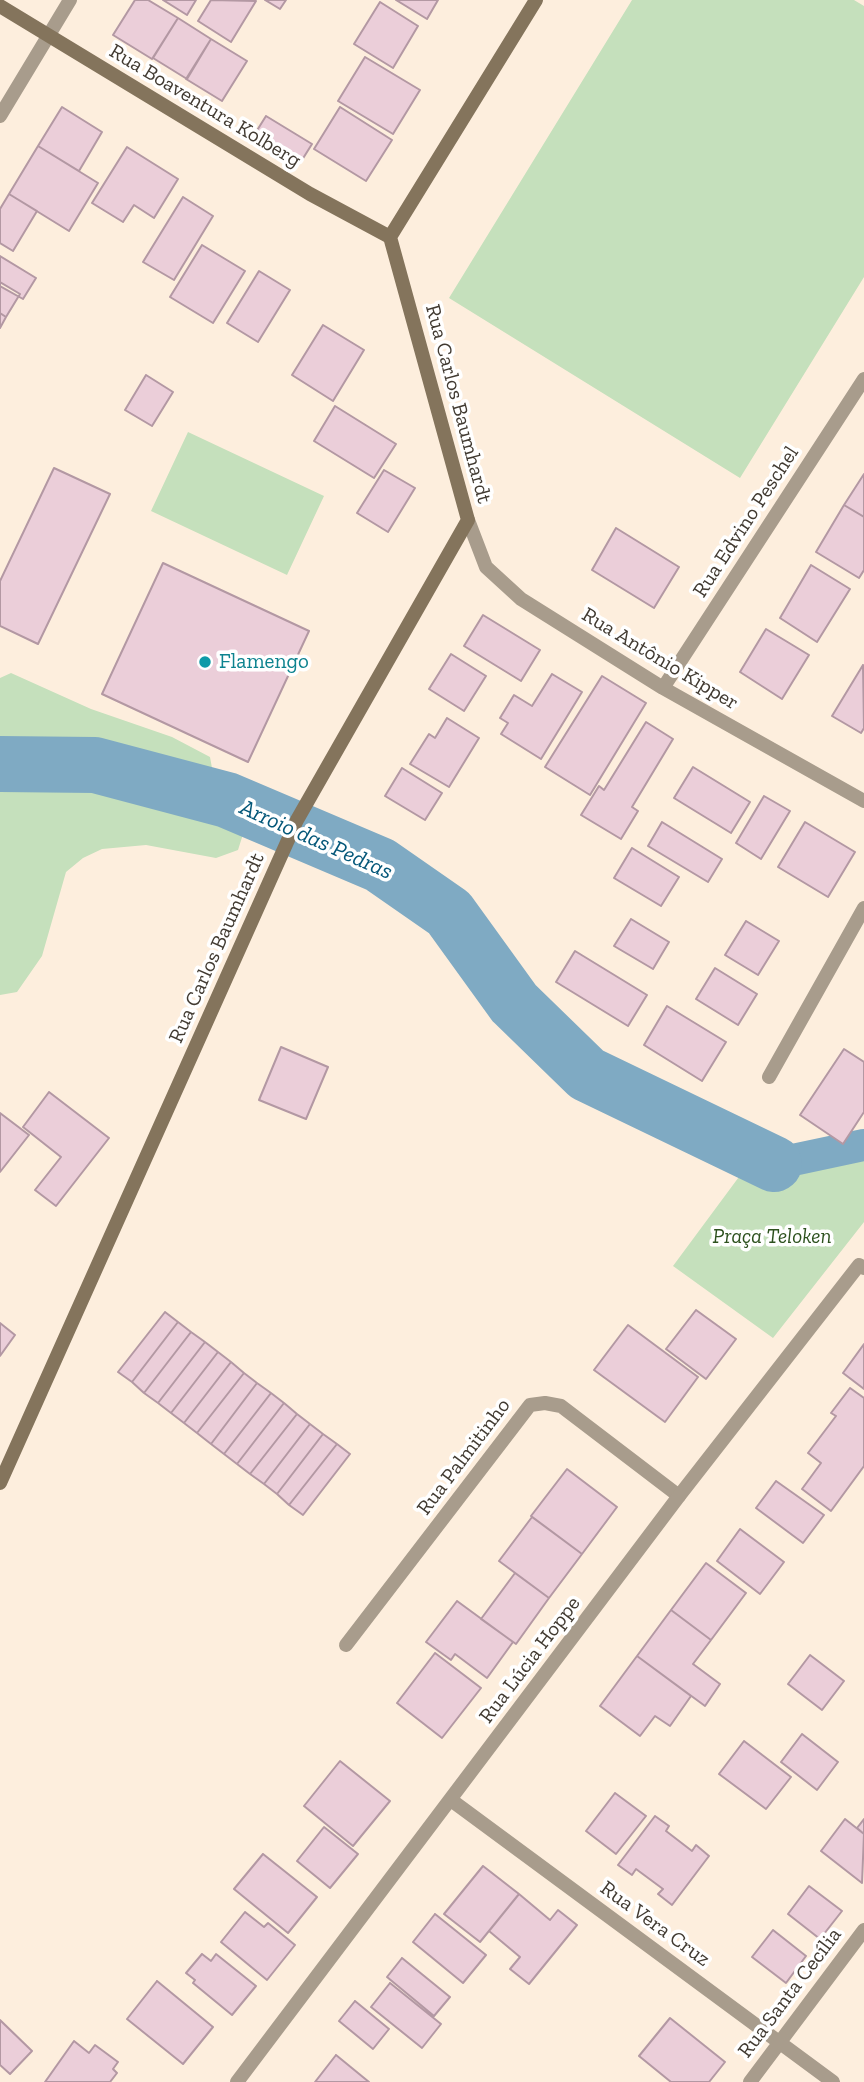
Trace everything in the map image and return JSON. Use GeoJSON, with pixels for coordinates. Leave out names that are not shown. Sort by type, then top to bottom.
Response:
{"type":"FeatureCollection","features":[{"type":"Feature","properties":{"kind":"main road"},"geometry":{"type":"LineString","coordinates":[[390,237],[536,0]]}},
{"type":"Feature","properties":{"kind":"main road","name":"Rua Boaventura Kolberg"},"geometry":{"type":"LineString","coordinates":[[0,6],[310,194],[390,237]]}},
{"type":"Feature","properties":{"kind":"main road","name":"Rua Carlos Baumhardt"},"geometry":{"type":"LineString","coordinates":[[0,1483],[298,820],[468,520],[390,237]]}},
{"type":"Feature","properties":{"kind":"street"},"geometry":{"type":"LineString","coordinates":[[0,116],[70,0]]}},
{"type":"Feature","properties":{"kind":"street","name":"Rua Edvino Peschel"},"geometry":{"type":"LineString","coordinates":[[663,688],[864,379]]}},
{"type":"Feature","properties":{"kind":"street","name":"Rua Antônio Kipper"},"geometry":{"type":"LineString","coordinates":[[468,520],[486,567],[522,599],[663,688],[864,800]]}},
{"type":"Feature","properties":{"kind":"street"},"geometry":{"type":"LineString","coordinates":[[769,1077],[864,908]]}},
{"type":"Feature","properties":{"kind":"street","name":"Rua Lúcia Hoppe"},"geometry":{"type":"LineString","coordinates":[[237,2082],[679,1496],[862,1267]]}},
{"type":"Feature","properties":{"kind":"street","name":"Rua Palmitinho"},"geometry":{"type":"LineString","coordinates":[[346,1645],[530,1405],[545,1403],[561,1406],[679,1496]]}},
{"type":"Feature","properties":{"kind":"street","name":"Rua Vera Cruz"},"geometry":{"type":"LineString","coordinates":[[451,1800],[833,2082]]}},
{"type":"Feature","properties":{"kind":"street","name":"Rua Santa Cecília"},"geometry":{"type":"LineString","coordinates":[[751,2082],[864,1930]]}},
{"type":"Feature","properties":{"kind":"green space"},"geometry":{"type":"Polygon","coordinates":[[[632,0],[854,0],[864,6],[864,277],[740,478],[449,298],[632,0]]]}},
{"type":"Feature","properties":{"kind":"green space"},"geometry":{"type":"Polygon","coordinates":[[[188,432],[324,496],[287,575],[151,511],[188,432]]]}},
{"type":"Feature","properties":{"kind":"green space"},"geometry":{"type":"Polygon","coordinates":[[[11,673],[91,709],[172,737],[210,757],[214,779],[211,800],[244,831],[238,850],[216,858],[146,845],[102,849],[83,858],[66,872],[42,956],[17,992],[0,995],[0,678],[11,673]]]}},
{"type":"Feature","properties":{"kind":"green space","name":"Praça Teloken"},"geometry":{"type":"Polygon","coordinates":[[[864,1156],[864,1222],[773,1338],[673,1266],[747,1166],[776,1169],[864,1156]]]}},
{"type":"Feature","properties":{"kind":"building"},"geometry":{"type":"Polygon","coordinates":[[[135,0],[148,0],[178,18],[152,59],[113,35],[135,0]]]}},
{"type":"Feature","properties":{"kind":"building"},"geometry":{"type":"Polygon","coordinates":[[[163,0],[196,0],[187,15],[163,0]]]}},
{"type":"Feature","properties":{"kind":"building"},"geometry":{"type":"Polygon","coordinates":[[[211,0],[256,1],[231,42],[198,21],[211,0]]]}},
{"type":"Feature","properties":{"kind":"building"},"geometry":{"type":"Polygon","coordinates":[[[265,0],[286,0],[280,9],[265,0]]]}},
{"type":"Feature","properties":{"kind":"building"},"geometry":{"type":"Polygon","coordinates":[[[396,0],[438,0],[427,19],[396,0]]]}},
{"type":"Feature","properties":{"kind":"building"},"geometry":{"type":"Polygon","coordinates":[[[380,2],[418,26],[393,68],[354,44],[380,2]]]}},
{"type":"Feature","properties":{"kind":"building"},"geometry":{"type":"Polygon","coordinates":[[[178,18],[211,39],[187,79],[153,58],[178,18]]]}},
{"type":"Feature","properties":{"kind":"building"},"geometry":{"type":"Polygon","coordinates":[[[211,39],[247,61],[222,101],[186,79],[211,39]]]}},
{"type":"Feature","properties":{"kind":"building"},"geometry":{"type":"Polygon","coordinates":[[[365,57],[420,90],[393,134],[338,101],[365,57]]]}},
{"type":"Feature","properties":{"kind":"building"},"geometry":{"type":"Polygon","coordinates":[[[62,107],[102,132],[79,171],[38,146],[62,107]]]}},
{"type":"Feature","properties":{"kind":"building"},"geometry":{"type":"Polygon","coordinates":[[[340,107],[392,140],[366,181],[314,149],[340,107]]]}},
{"type":"Feature","properties":{"kind":"building"},"geometry":{"type":"Polygon","coordinates":[[[266,116],[312,144],[302,160],[256,132],[266,116]]]}},
{"type":"Feature","properties":{"kind":"building"},"geometry":{"type":"Polygon","coordinates":[[[38,146],[98,183],[69,231],[9,194],[38,146]]]}},
{"type":"Feature","properties":{"kind":"building"},"geometry":{"type":"Polygon","coordinates":[[[127,147],[178,179],[154,218],[134,205],[123,222],[92,203],[127,147]]]}},
{"type":"Feature","properties":{"kind":"building"},"geometry":{"type":"Polygon","coordinates":[[[9,194],[37,211],[13,251],[0,243],[0,209],[9,194]]]}},
{"type":"Feature","properties":{"kind":"building"},"geometry":{"type":"Polygon","coordinates":[[[183,197],[213,216],[174,280],[143,262],[183,197]]]}},
{"type":"Feature","properties":{"kind":"building"},"geometry":{"type":"Polygon","coordinates":[[[202,245],[245,271],[213,323],[170,297],[202,245]]]}},
{"type":"Feature","properties":{"kind":"building"},"geometry":{"type":"Polygon","coordinates":[[[0,256],[36,278],[23,299],[0,286],[0,256]]]}},
{"type":"Feature","properties":{"kind":"building"},"geometry":{"type":"Polygon","coordinates":[[[259,271],[290,290],[258,342],[227,323],[259,271]]]}},
{"type":"Feature","properties":{"kind":"building"},"geometry":{"type":"Polygon","coordinates":[[[0,282],[20,294],[6,317],[0,313],[0,282]]]}},
{"type":"Feature","properties":{"kind":"building"},"geometry":{"type":"Polygon","coordinates":[[[0,313],[6,317],[0,328],[0,313]]]}},
{"type":"Feature","properties":{"kind":"building"},"geometry":{"type":"Polygon","coordinates":[[[323,325],[364,350],[333,401],[292,375],[323,325]]]}},
{"type":"Feature","properties":{"kind":"building"},"geometry":{"type":"Polygon","coordinates":[[[146,375],[173,392],[152,426],[125,410],[146,375]]]}},
{"type":"Feature","properties":{"kind":"building"},"geometry":{"type":"Polygon","coordinates":[[[335,406],[396,444],[374,478],[314,441],[335,406]]]}},
{"type":"Feature","properties":{"kind":"building"},"geometry":{"type":"Polygon","coordinates":[[[54,468],[110,494],[38,644],[0,626],[0,581],[54,468]]]}},
{"type":"Feature","properties":{"kind":"building"},"geometry":{"type":"Polygon","coordinates":[[[384,470],[415,488],[388,532],[357,513],[384,470]]]}},
{"type":"Feature","properties":{"kind":"building"},"geometry":{"type":"Polygon","coordinates":[[[864,474],[864,517],[844,505],[864,474]]]}},
{"type":"Feature","properties":{"kind":"building"},"geometry":{"type":"Polygon","coordinates":[[[844,505],[864,517],[864,570],[859,578],[816,552],[844,505]]]}},
{"type":"Feature","properties":{"kind":"building"},"geometry":{"type":"Polygon","coordinates":[[[616,528],[679,567],[654,608],[592,570],[616,528]]]}},
{"type":"Feature","properties":{"kind":"building","name":"Flamengo"},"geometry":{"type":"Polygon","coordinates":[[[163,563],[309,631],[248,762],[102,694],[163,563]]]}},
{"type":"Feature","properties":{"kind":"building"},"geometry":{"type":"Polygon","coordinates":[[[811,565],[850,589],[817,642],[780,618],[811,565]]]}},
{"type":"Feature","properties":{"kind":"building"},"geometry":{"type":"Polygon","coordinates":[[[483,615],[540,650],[521,681],[464,646],[483,615]]]}},
{"type":"Feature","properties":{"kind":"building"},"geometry":{"type":"Polygon","coordinates":[[[766,629],[809,655],[782,699],[740,672],[766,629]]]}},
{"type":"Feature","properties":{"kind":"building"},"geometry":{"type":"Polygon","coordinates":[[[451,654],[486,676],[464,711],[429,689],[451,654]]]}},
{"type":"Feature","properties":{"kind":"building"},"geometry":{"type":"Polygon","coordinates":[[[863,665],[864,728],[861,733],[832,716],[863,665]]]}},
{"type":"Feature","properties":{"kind":"building"},"geometry":{"type":"Polygon","coordinates":[[[552,674],[582,692],[541,759],[501,734],[508,723],[500,718],[514,695],[532,706],[552,674]]]}},
{"type":"Feature","properties":{"kind":"building"},"geometry":{"type":"Polygon","coordinates":[[[602,676],[646,703],[590,795],[545,767],[602,676]]]}},
{"type":"Feature","properties":{"kind":"building"},"geometry":{"type":"Polygon","coordinates":[[[447,718],[479,738],[449,787],[410,764],[429,734],[435,738],[447,718]]]}},
{"type":"Feature","properties":{"kind":"building"},"geometry":{"type":"Polygon","coordinates":[[[646,722],[673,739],[632,807],[638,811],[621,839],[581,815],[599,786],[604,790],[646,722]]]}},
{"type":"Feature","properties":{"kind":"building"},"geometry":{"type":"Polygon","coordinates":[[[693,767],[750,802],[731,833],[674,798],[693,767]]]}},
{"type":"Feature","properties":{"kind":"building"},"geometry":{"type":"Polygon","coordinates":[[[402,768],[442,793],[425,820],[385,796],[402,768]]]}},
{"type":"Feature","properties":{"kind":"building"},"geometry":{"type":"Polygon","coordinates":[[[764,796],[790,811],[761,859],[736,843],[764,796]]]}},
{"type":"Feature","properties":{"kind":"building"},"geometry":{"type":"Polygon","coordinates":[[[662,822],[722,859],[708,882],[648,846],[662,822]]]}},
{"type":"Feature","properties":{"kind":"building"},"geometry":{"type":"Polygon","coordinates":[[[805,822],[855,852],[828,897],[778,867],[805,822]]]}},
{"type":"Feature","properties":{"kind":"building"},"geometry":{"type":"Polygon","coordinates":[[[632,848],[679,877],[661,906],[614,878],[632,848]]]}},
{"type":"Feature","properties":{"kind":"building"},"geometry":{"type":"Polygon","coordinates":[[[631,919],[669,942],[653,969],[614,946],[631,919]]]}},
{"type":"Feature","properties":{"kind":"building"},"geometry":{"type":"Polygon","coordinates":[[[746,921],[779,941],[758,975],[725,955],[746,921]]]}},
{"type":"Feature","properties":{"kind":"building"},"geometry":{"type":"Polygon","coordinates":[[[575,951],[647,995],[628,1026],[556,982],[575,951]]]}},
{"type":"Feature","properties":{"kind":"building"},"geometry":{"type":"Polygon","coordinates":[[[715,968],[757,994],[738,1025],[696,999],[715,968]]]}},
{"type":"Feature","properties":{"kind":"building"},"geometry":{"type":"Polygon","coordinates":[[[667,1006],[726,1042],[702,1081],[644,1045],[667,1006]]]}},
{"type":"Feature","properties":{"kind":"building"},"geometry":{"type":"Polygon","coordinates":[[[281,1047],[328,1067],[306,1119],[259,1100],[281,1047]]]}},
{"type":"Feature","properties":{"kind":"building"},"geometry":{"type":"Polygon","coordinates":[[[844,1049],[864,1062],[864,1112],[843,1144],[800,1115],[844,1049]]]}},
{"type":"Feature","properties":{"kind":"building"},"geometry":{"type":"Polygon","coordinates":[[[49,1092],[109,1138],[56,1206],[35,1190],[61,1157],[23,1127],[49,1092]]]}},
{"type":"Feature","properties":{"kind":"building"},"geometry":{"type":"Polygon","coordinates":[[[0,1113],[29,1135],[0,1172],[0,1113]]]}},
{"type":"Feature","properties":{"kind":"building"},"geometry":{"type":"Polygon","coordinates":[[[696,1310],[736,1339],[706,1379],[666,1349],[696,1310]]]}},
{"type":"Feature","properties":{"kind":"building"},"geometry":{"type":"Polygon","coordinates":[[[165,1312],[178,1322],[132,1382],[118,1372],[165,1312]]]}},
{"type":"Feature","properties":{"kind":"building"},"geometry":{"type":"Polygon","coordinates":[[[178,1322],[191,1332],[144,1393],[132,1382],[178,1322]]]}},
{"type":"Feature","properties":{"kind":"building"},"geometry":{"type":"Polygon","coordinates":[[[0,1323],[15,1335],[0,1356],[0,1323]]]}},
{"type":"Feature","properties":{"kind":"building"},"geometry":{"type":"Polygon","coordinates":[[[628,1325],[698,1377],[665,1422],[594,1370],[628,1325]]]}},
{"type":"Feature","properties":{"kind":"building"},"geometry":{"type":"Polygon","coordinates":[[[191,1332],[205,1342],[158,1403],[144,1393],[191,1332]]]}},
{"type":"Feature","properties":{"kind":"building"},"geometry":{"type":"Polygon","coordinates":[[[205,1342],[218,1352],[171,1413],[158,1403],[205,1342]]]}},
{"type":"Feature","properties":{"kind":"building"},"geometry":{"type":"Polygon","coordinates":[[[864,1344],[864,1389],[843,1373],[864,1344]]]}},
{"type":"Feature","properties":{"kind":"building"},"geometry":{"type":"Polygon","coordinates":[[[218,1352],[231,1362],[184,1423],[171,1413],[218,1352]]]}},
{"type":"Feature","properties":{"kind":"building"},"geometry":{"type":"Polygon","coordinates":[[[231,1362],[244,1373],[197,1433],[184,1423],[231,1362]]]}},
{"type":"Feature","properties":{"kind":"building"},"geometry":{"type":"Polygon","coordinates":[[[244,1373],[257,1383],[211,1444],[197,1433],[244,1373]]]}},
{"type":"Feature","properties":{"kind":"building"},"geometry":{"type":"Polygon","coordinates":[[[257,1383],[271,1393],[224,1454],[211,1444],[257,1383]]]}},
{"type":"Feature","properties":{"kind":"building"},"geometry":{"type":"Polygon","coordinates":[[[850,1388],[864,1398],[864,1466],[831,1511],[802,1489],[821,1463],[808,1453],[836,1416],[831,1413],[850,1388]]]}},
{"type":"Feature","properties":{"kind":"building"},"geometry":{"type":"Polygon","coordinates":[[[271,1393],[284,1403],[237,1464],[224,1454],[271,1393]]]}},
{"type":"Feature","properties":{"kind":"building"},"geometry":{"type":"Polygon","coordinates":[[[284,1403],[297,1414],[250,1474],[237,1464],[284,1403]]]}},
{"type":"Feature","properties":{"kind":"building"},"geometry":{"type":"Polygon","coordinates":[[[297,1414],[310,1424],[264,1484],[250,1474],[297,1414]]]}},
{"type":"Feature","properties":{"kind":"building"},"geometry":{"type":"Polygon","coordinates":[[[310,1424],[323,1434],[277,1494],[264,1484],[310,1424]]]}},
{"type":"Feature","properties":{"kind":"building"},"geometry":{"type":"Polygon","coordinates":[[[323,1434],[337,1444],[289,1505],[277,1494],[323,1434]]]}},
{"type":"Feature","properties":{"kind":"building"},"geometry":{"type":"Polygon","coordinates":[[[337,1444],[350,1454],[303,1515],[289,1505],[337,1444]]]}},
{"type":"Feature","properties":{"kind":"building"},"geometry":{"type":"Polygon","coordinates":[[[567,1469],[617,1507],[582,1554],[531,1516],[567,1469]]]}},
{"type":"Feature","properties":{"kind":"building"},"geometry":{"type":"Polygon","coordinates":[[[776,1481],[824,1515],[803,1543],[756,1508],[776,1481]]]}},
{"type":"Feature","properties":{"kind":"building"},"geometry":{"type":"Polygon","coordinates":[[[532,1517],[582,1554],[549,1598],[499,1561],[532,1517]]]}},
{"type":"Feature","properties":{"kind":"building"},"geometry":{"type":"Polygon","coordinates":[[[740,1529],[784,1562],[760,1594],[717,1561],[740,1529]]]}},
{"type":"Feature","properties":{"kind":"building"},"geometry":{"type":"Polygon","coordinates":[[[706,1563],[746,1593],[711,1640],[671,1610],[706,1563]]]}},
{"type":"Feature","properties":{"kind":"building"},"geometry":{"type":"Polygon","coordinates":[[[515,1573],[549,1598],[516,1644],[481,1619],[515,1573]]]}},
{"type":"Feature","properties":{"kind":"building"},"geometry":{"type":"Polygon","coordinates":[[[457,1601],[513,1642],[487,1678],[455,1654],[451,1660],[426,1642],[457,1601]]]}},
{"type":"Feature","properties":{"kind":"building"},"geometry":{"type":"Polygon","coordinates":[[[671,1610],[711,1640],[693,1664],[720,1684],[705,1706],[637,1656],[671,1610]]]}},
{"type":"Feature","properties":{"kind":"building"},"geometry":{"type":"Polygon","coordinates":[[[435,1653],[481,1688],[442,1738],[397,1703],[435,1653]]]}},
{"type":"Feature","properties":{"kind":"building"},"geometry":{"type":"Polygon","coordinates":[[[810,1655],[844,1681],[822,1710],[788,1684],[810,1655]]]}},
{"type":"Feature","properties":{"kind":"building"},"geometry":{"type":"Polygon","coordinates":[[[637,1656],[691,1696],[670,1726],[655,1716],[640,1736],[600,1706],[637,1656]]]}},
{"type":"Feature","properties":{"kind":"building"},"geometry":{"type":"Polygon","coordinates":[[[802,1734],[838,1762],[817,1790],[781,1762],[802,1734]]]}},
{"type":"Feature","properties":{"kind":"building"},"geometry":{"type":"Polygon","coordinates":[[[744,1741],[791,1777],[766,1809],[719,1774],[744,1741]]]}},
{"type":"Feature","properties":{"kind":"building"},"geometry":{"type":"Polygon","coordinates":[[[340,1761],[390,1801],[353,1846],[304,1806],[340,1761]]]}},
{"type":"Feature","properties":{"kind":"building"},"geometry":{"type":"Polygon","coordinates":[[[615,1793],[646,1816],[616,1854],[586,1831],[615,1793]]]}},
{"type":"Feature","properties":{"kind":"building"},"geometry":{"type":"Polygon","coordinates":[[[655,1816],[669,1826],[666,1831],[692,1851],[696,1845],[709,1856],[672,1905],[658,1894],[663,1889],[636,1869],[632,1875],[618,1865],[655,1816]]]}},
{"type":"Feature","properties":{"kind":"building"},"geometry":{"type":"Polygon","coordinates":[[[845,1819],[864,1834],[862,1883],[821,1851],[845,1819]]]}},
{"type":"Feature","properties":{"kind":"building"},"geometry":{"type":"Polygon","coordinates":[[[864,1819],[864,1834],[857,1828],[864,1819]]]}},
{"type":"Feature","properties":{"kind":"building"},"geometry":{"type":"Polygon","coordinates":[[[324,1827],[358,1854],[330,1888],[297,1861],[324,1827]]]}},
{"type":"Feature","properties":{"kind":"building"},"geometry":{"type":"Polygon","coordinates":[[[263,1854],[317,1897],[288,1933],[234,1889],[263,1854]]]}},
{"type":"Feature","properties":{"kind":"building"},"geometry":{"type":"Polygon","coordinates":[[[483,1866],[519,1894],[480,1942],[444,1914],[483,1866]]]}},
{"type":"Feature","properties":{"kind":"building"},"geometry":{"type":"Polygon","coordinates":[[[809,1886],[842,1911],[820,1939],[788,1914],[809,1886]]]}},
{"type":"Feature","properties":{"kind":"building"},"geometry":{"type":"Polygon","coordinates":[[[519,1894],[550,1920],[558,1910],[577,1925],[529,1984],[510,1969],[520,1957],[489,1931],[519,1894]]]}},
{"type":"Feature","properties":{"kind":"building"},"geometry":{"type":"Polygon","coordinates":[[[245,1912],[264,1927],[268,1923],[295,1945],[267,1980],[221,1942],[245,1912]]]}},
{"type":"Feature","properties":{"kind":"building"},"geometry":{"type":"Polygon","coordinates":[[[435,1914],[486,1955],[463,1983],[413,1942],[435,1914]]]}},
{"type":"Feature","properties":{"kind":"building"},"geometry":{"type":"Polygon","coordinates":[[[773,1930],[806,1956],[786,1983],[752,1957],[773,1930]]]}},
{"type":"Feature","properties":{"kind":"building"},"geometry":{"type":"Polygon","coordinates":[[[202,1954],[211,1961],[216,1954],[256,1986],[232,2015],[193,1983],[195,1980],[186,1973],[202,1954]]]}},
{"type":"Feature","properties":{"kind":"building"},"geometry":{"type":"Polygon","coordinates":[[[402,1958],[450,1997],[434,2016],[387,1977],[402,1958]]]}},
{"type":"Feature","properties":{"kind":"building"},"geometry":{"type":"Polygon","coordinates":[[[157,1981],[213,2027],[183,2064],[127,2019],[157,1981]]]}},
{"type":"Feature","properties":{"kind":"building"},"geometry":{"type":"Polygon","coordinates":[[[390,1983],[441,2024],[422,2048],[371,2007],[390,1983]]]}},
{"type":"Feature","properties":{"kind":"building"},"geometry":{"type":"Polygon","coordinates":[[[355,2001],[389,2029],[373,2049],[339,2021],[355,2001]]]}},
{"type":"Feature","properties":{"kind":"building"},"geometry":{"type":"Polygon","coordinates":[[[670,2018],[725,2062],[709,2082],[671,2082],[639,2056],[670,2018]]]}},
{"type":"Feature","properties":{"kind":"building"},"geometry":{"type":"Polygon","coordinates":[[[0,2020],[32,2051],[10,2074],[0,2065],[0,2020]]]}},
{"type":"Feature","properties":{"kind":"building"},"geometry":{"type":"Polygon","coordinates":[[[74,2041],[89,2053],[95,2045],[118,2062],[113,2069],[117,2073],[110,2082],[45,2082],[74,2041]]]}},
{"type":"Feature","properties":{"kind":"building"},"geometry":{"type":"Polygon","coordinates":[[[336,2055],[369,2082],[315,2082],[336,2055]]]}},
{"type":"Feature","properties":{"kind":"waterway","name":"Arroio das Pedras"},"geometry":{"type":"LineString","coordinates":[[0,764],[95,765],[227,800],[380,865],[449,913],[514,1003],[587,1074],[774,1164]]}},
{"type":"Feature","properties":{"kind":"waterway","name":"Arroio das Pedras"},"geometry":{"type":"LineString","coordinates":[[774,1164],[864,1145]]}},
{"type":"Feature","properties":{"kind":"place","name":"Flamengo"},"geometry":{"type":"Point","coordinates":[205,662]}}]}
